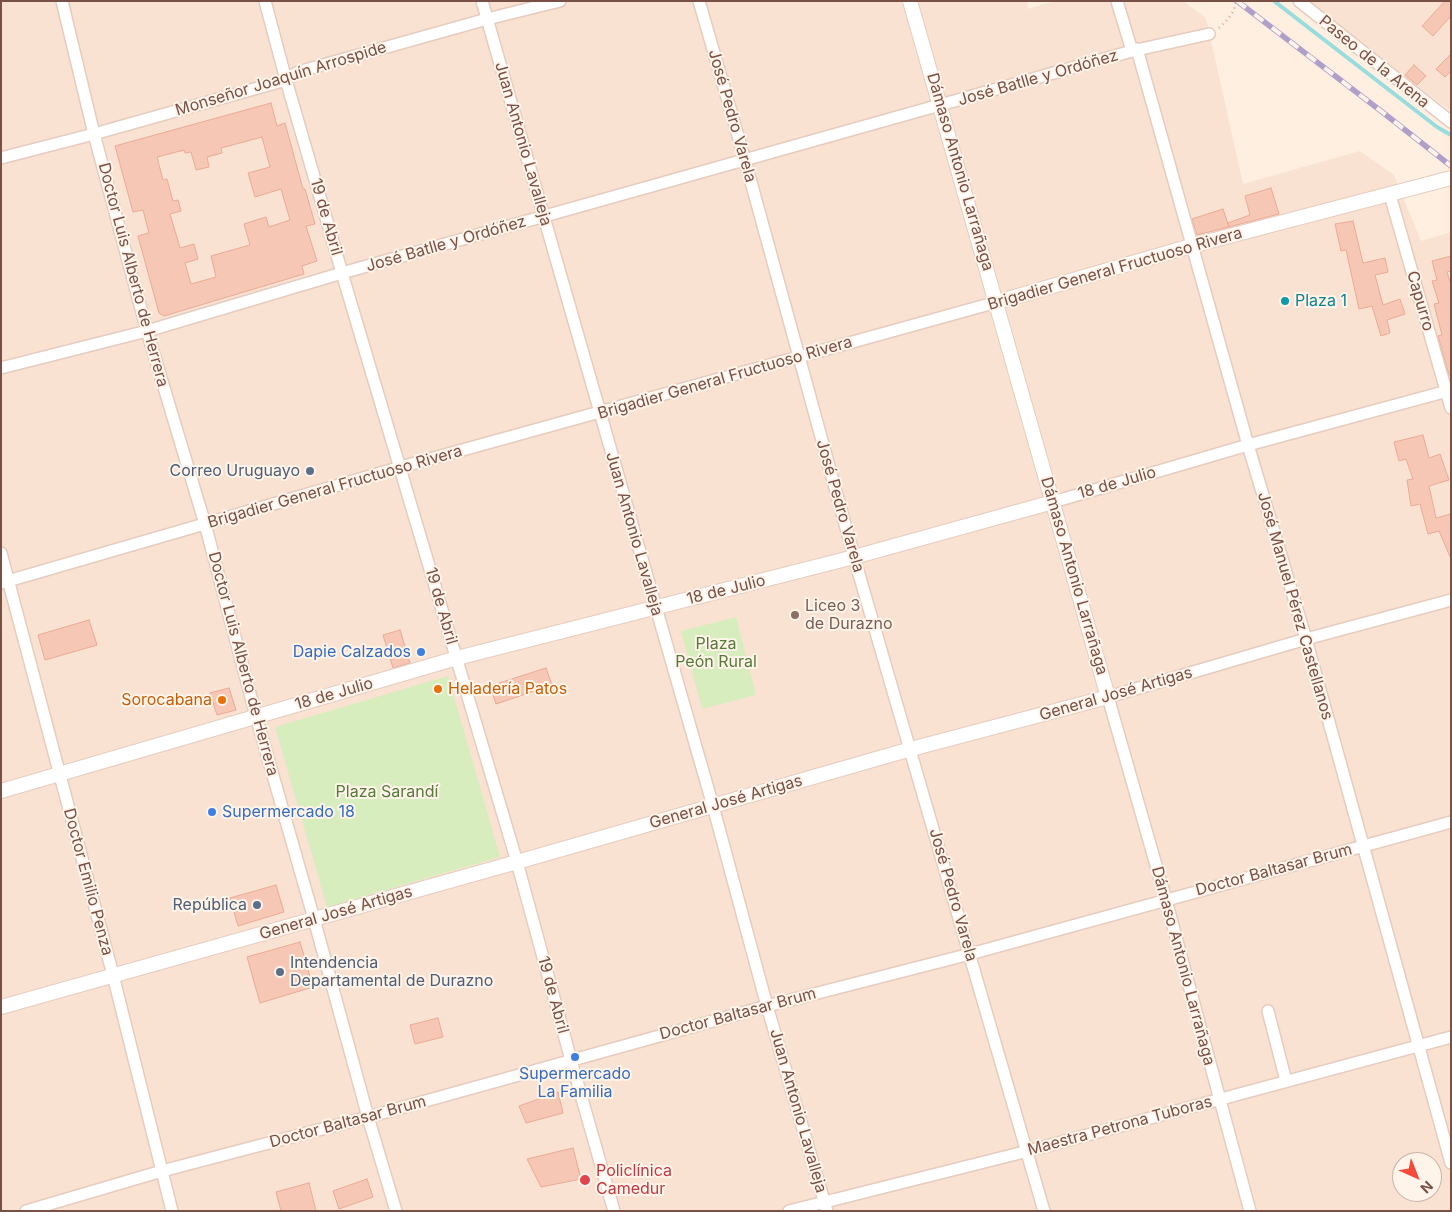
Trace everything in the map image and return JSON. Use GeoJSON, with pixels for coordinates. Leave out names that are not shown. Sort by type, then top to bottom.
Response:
{"type":"FeatureCollection","features":[{"type":"Feature","properties":{"kind":"street","name":"Doctor Luis Alberto de Herrera"},"geometry":{"type":"LineString","coordinates":[[62,1],[94,134],[146,331],[205,524],[256,716],[396,1211]]}},
{"type":"Feature","properties":{"kind":"street","name":"19 de Abril"},"geometry":{"type":"LineString","coordinates":[[266,1],[286,80],[342,273],[517,862],[614,1211]]}},
{"type":"Feature","properties":{"kind":"street","name":"Juan Antonio Lavalleja"},"geometry":{"type":"LineString","coordinates":[[482,1],[713,806],[767,1006],[825,1206]]}},
{"type":"Feature","properties":{"kind":"street","name":"Monseñor Joaquín Arrospide"},"geometry":{"type":"LineString","coordinates":[[1,158],[286,80],[298,72],[487,19],[560,1]]}},
{"type":"Feature","properties":{"kind":"street","name":"José Pedro Varela"},"geometry":{"type":"LineString","coordinates":[[699,1],[745,160],[854,557],[1044,1211]]}},
{"type":"Feature","properties":{"kind":"street","name":"Dámaso Antonio Larrañaga"},"geometry":{"type":"LineString","coordinates":[[910,1],[1166,900],[1250,1211]]}},
{"type":"Feature","properties":{"kind":"street","name":"José Manuel Pérez Castellanos"},"geometry":{"type":"LineString","coordinates":[[1117,1],[1135,50],[1248,445],[1306,639],[1451,1162]]}},
{"type":"Feature","properties":{"kind":"street","name":"Paseo de la Arena"},"geometry":{"type":"LineString","coordinates":[[1299,1],[1451,122]]}},
{"type":"Feature","properties":{"kind":"street","name":"José Batlle y Ordóñez"},"geometry":{"type":"LineString","coordinates":[[1,368],[146,331],[342,273],[1135,50],[1209,34]]}},
{"type":"Feature","properties":{"kind":"street","name":"Brigadier General Fructuoso Rivera"},"geometry":{"type":"LineString","coordinates":[[5,582],[401,467],[600,413],[1192,246],[1451,178]]}},
{"type":"Feature","properties":{"kind":"street","name":"Capurro"},"geometry":{"type":"LineString","coordinates":[[1390,195],[1448,391],[1451,408]]}},
{"type":"Feature","properties":{"kind":"street","name":"18 de Julio"},"geometry":{"type":"LineString","coordinates":[[1,791],[457,658],[854,557],[1053,502],[1248,445],[1448,391]]}},
{"type":"Feature","properties":{"kind":"street","name":"Doctor Emilio Penza"},"geometry":{"type":"LineString","coordinates":[[1,553],[5,582],[60,774],[172,1211]]}},
{"type":"Feature","properties":{"kind":"street","name":"General José Artigas"},"geometry":{"type":"LineString","coordinates":[[1,1007],[911,750],[1108,697],[1306,639],[1451,600]]}},
{"type":"Feature","properties":{"kind":"street","name":"Doctor Baltasar Brum"},"geometry":{"type":"LineString","coordinates":[[26,1211],[162,1171],[368,1117],[767,1006],[970,954],[1451,822]]}},
{"type":"Feature","properties":{"kind":"street"},"geometry":{"type":"LineString","coordinates":[[1268,1011],[1286,1082]]}},
{"type":"Feature","properties":{"kind":"street","name":"Maestra Petrona Tuboras"},"geometry":{"type":"LineString","coordinates":[[789,1211],[825,1206],[1451,1037]]}},
{"type":"Feature","properties":{"kind":"path"},"geometry":{"type":"LineString","coordinates":[[1209,34],[1218,29],[1228,19],[1234,10],[1236,1]]}},
{"type":"Feature","properties":{"kind":"shaded area"},"geometry":{"type":"Polygon","coordinates":[[[1,1],[1027,1],[1028,9],[1055,1],[1183,1],[1206,18],[1243,184],[1360,151],[1394,175],[1421,241],[1451,232],[1451,1211],[1,1211],[1,1]]]}},
{"type":"Feature","properties":{"kind":"shaded area"},"geometry":{"type":"Polygon","coordinates":[[[1303,1],[1451,1],[1451,111],[1303,1]]]}},
{"type":"Feature","properties":{"kind":"green space","name":"Plaza Peón Rural"},"geometry":{"type":"Polygon","coordinates":[[[736,617],[756,695],[702,709],[681,631],[736,617]]]}},
{"type":"Feature","properties":{"kind":"green space","name":"Plaza Sarandí"},"geometry":{"type":"Polygon","coordinates":[[[448,676],[500,857],[327,907],[275,727],[448,676]]]}},
{"type":"Feature","properties":{"kind":"building"},"geometry":{"type":"Polygon","coordinates":[[[1445,1],[1451,1],[1451,16],[1433,36],[1422,26],[1445,1]]]}},
{"type":"Feature","properties":{"kind":"building"},"geometry":{"type":"Polygon","coordinates":[[[1451,54],[1451,71],[1445,77],[1436,69],[1451,54]]]}},
{"type":"Feature","properties":{"kind":"building"},"geometry":{"type":"Polygon","coordinates":[[[1414,65],[1426,76],[1417,85],[1405,75],[1414,65]]]}},
{"type":"Feature","properties":{"kind":"building"},"geometry":{"type":"Polygon","coordinates":[[[271,103],[277,126],[285,123],[303,189],[305,189],[315,224],[306,226],[317,261],[302,266],[304,274],[164,316],[159,313],[138,236],[149,233],[143,210],[133,212],[115,146],[271,103]],[[262,137],[221,148],[222,153],[207,157],[209,167],[196,170],[191,152],[185,153],[184,150],[157,157],[163,180],[167,179],[173,201],[178,200],[181,211],[170,214],[180,248],[194,244],[198,259],[185,263],[191,284],[216,277],[211,256],[250,245],[244,224],[266,217],[269,227],[290,220],[281,189],[255,197],[248,173],[270,167],[262,137]]]}},
{"type":"Feature","properties":{"kind":"building"},"geometry":{"type":"Polygon","coordinates":[[[1271,188],[1279,214],[1229,227],[1228,223],[1250,215],[1245,196],[1271,188]]]}},
{"type":"Feature","properties":{"kind":"building"},"geometry":{"type":"Polygon","coordinates":[[[1223,209],[1229,227],[1197,235],[1192,219],[1223,209]]]}},
{"type":"Feature","properties":{"kind":"building"},"geometry":{"type":"Polygon","coordinates":[[[1353,221],[1363,263],[1385,258],[1388,272],[1375,275],[1383,305],[1400,299],[1405,314],[1387,320],[1390,333],[1381,336],[1372,306],[1359,309],[1346,250],[1341,251],[1335,224],[1353,221]]]}},
{"type":"Feature","properties":{"kind":"building"},"geometry":{"type":"Polygon","coordinates":[[[1451,256],[1451,271],[1447,272],[1451,285],[1451,375],[1449,375],[1438,336],[1442,335],[1434,304],[1439,303],[1432,281],[1437,280],[1432,261],[1451,256]]]}},
{"type":"Feature","properties":{"kind":"building"},"geometry":{"type":"Polygon","coordinates":[[[1423,435],[1429,458],[1440,454],[1449,480],[1429,486],[1436,518],[1451,514],[1451,559],[1439,531],[1428,534],[1420,504],[1411,506],[1407,480],[1413,479],[1406,459],[1399,461],[1394,442],[1423,435]]]}},
{"type":"Feature","properties":{"kind":"building"},"geometry":{"type":"Polygon","coordinates":[[[89,620],[97,645],[45,660],[38,635],[89,620]]]}},
{"type":"Feature","properties":{"kind":"building"},"geometry":{"type":"Polygon","coordinates":[[[400,630],[410,663],[393,668],[383,635],[400,630]]]}},
{"type":"Feature","properties":{"kind":"building"},"geometry":{"type":"Polygon","coordinates":[[[546,668],[552,685],[496,704],[490,686],[546,668]]]}},
{"type":"Feature","properties":{"kind":"building","name":"Sorocabana"},"geometry":{"type":"Polygon","coordinates":[[[229,688],[236,710],[217,715],[210,693],[229,688]]]}},
{"type":"Feature","properties":{"kind":"building","name":"República"},"geometry":{"type":"Polygon","coordinates":[[[276,885],[284,912],[238,926],[230,898],[276,885]]]}},
{"type":"Feature","properties":{"kind":"building","name":"Intendencia Departamental de Durazno"},"geometry":{"type":"Polygon","coordinates":[[[300,942],[313,987],[260,1003],[247,957],[300,942]]]}},
{"type":"Feature","properties":{"kind":"building"},"geometry":{"type":"Polygon","coordinates":[[[438,1018],[443,1037],[415,1044],[410,1025],[438,1018]]]}},
{"type":"Feature","properties":{"kind":"building"},"geometry":{"type":"Polygon","coordinates":[[[558,1092],[563,1113],[526,1123],[519,1106],[558,1092]]]}},
{"type":"Feature","properties":{"kind":"building"},"geometry":{"type":"Polygon","coordinates":[[[573,1148],[581,1179],[541,1187],[527,1159],[573,1148]]]}},
{"type":"Feature","properties":{"kind":"building"},"geometry":{"type":"Polygon","coordinates":[[[367,1179],[373,1197],[339,1209],[333,1191],[367,1179]]]}},
{"type":"Feature","properties":{"kind":"building"},"geometry":{"type":"Polygon","coordinates":[[[309,1183],[316,1211],[281,1211],[276,1192],[309,1183]]]}},
{"type":"Feature","properties":{"kind":"waterway"},"geometry":{"type":"LineString","coordinates":[[1274,1],[1437,127],[1451,135]]}},
{"type":"Feature","properties":{"kind":"railway"},"geometry":{"type":"LineString","coordinates":[[1237,1],[1451,166]]}},
{"type":"Feature","properties":{"kind":"place","name":"Plaza 1"},"geometry":{"type":"Point","coordinates":[1285,301]}},
{"type":"Feature","properties":{"kind":"place","name":"Correo Uruguayo"},"geometry":{"type":"Point","coordinates":[310,471]}},
{"type":"Feature","properties":{"kind":"place","name":"Liceo 3 de Durazno"},"geometry":{"type":"Point","coordinates":[795,615]}},
{"type":"Feature","properties":{"kind":"place","name":"Dapie Calzados"},"geometry":{"type":"Point","coordinates":[421,652]}},
{"type":"Feature","properties":{"kind":"place","name":"Heladería Patos"},"geometry":{"type":"Point","coordinates":[438,689]}},
{"type":"Feature","properties":{"kind":"place","name":"Sorocabana"},"geometry":{"type":"Point","coordinates":[222,700]}},
{"type":"Feature","properties":{"kind":"place","name":"Supermercado 18"},"geometry":{"type":"Point","coordinates":[212,812]}},
{"type":"Feature","properties":{"kind":"place","name":"República"},"geometry":{"type":"Point","coordinates":[257,905]}},
{"type":"Feature","properties":{"kind":"place","name":"Intendencia Departamental de Durazno"},"geometry":{"type":"Point","coordinates":[280,972]}},
{"type":"Feature","properties":{"kind":"place","name":"Supermercado La Familia"},"geometry":{"type":"Point","coordinates":[575,1057]}},
{"type":"Feature","properties":{"kind":"place","name":"Policlínica Camedur"},"geometry":{"type":"Point","coordinates":[585,1180]}}]}
